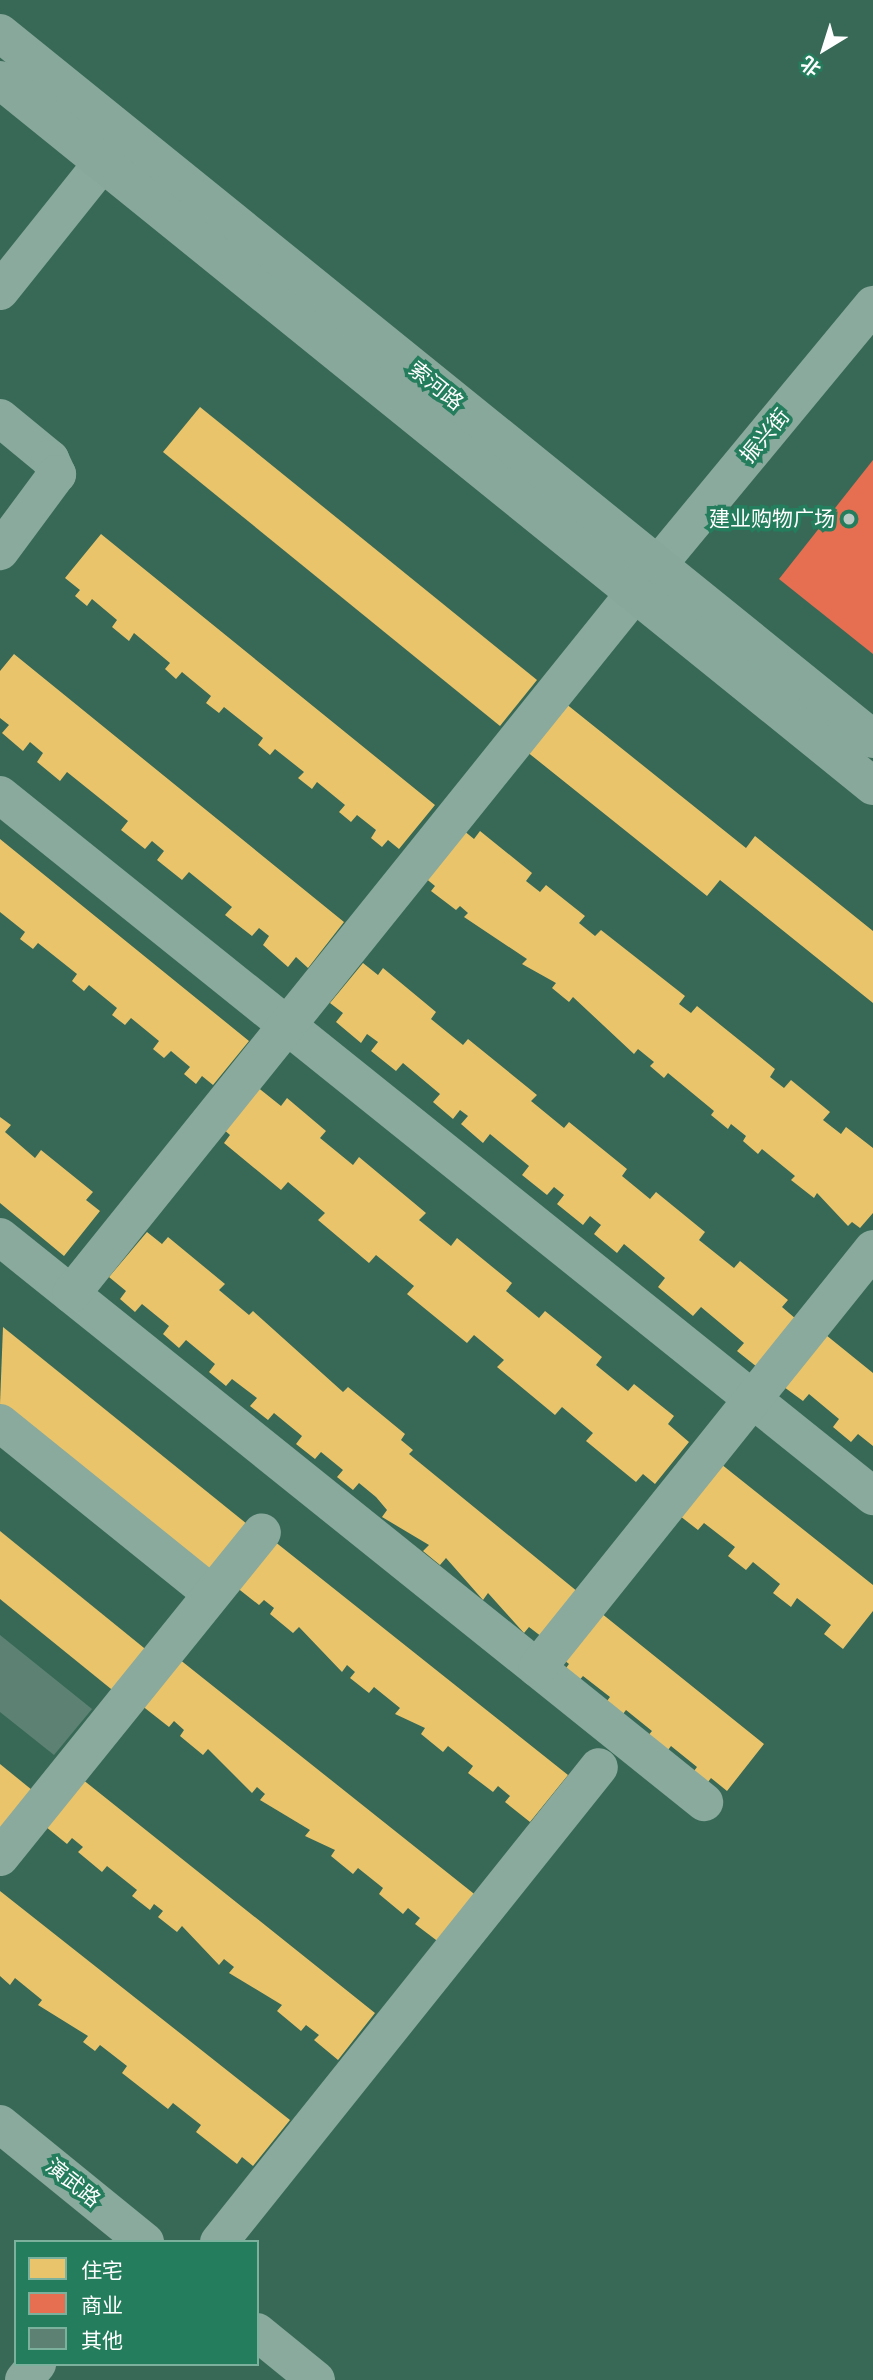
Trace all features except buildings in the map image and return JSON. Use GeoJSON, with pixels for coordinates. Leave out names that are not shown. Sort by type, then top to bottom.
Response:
{"type":"FeatureCollection","features":[{"type":"Feature","properties":{"kind":"main road","name":"索河路"},"geometry":{"type":"LineString","coordinates":[[0,33],[646,580],[873,786]]}},
{"type":"Feature","properties":{"kind":"main road","name":"索河路"},"geometry":{"type":"LineString","coordinates":[[0,80],[102,163],[646,580],[873,739]]}},
{"type":"Feature","properties":{"kind":"street"},"geometry":{"type":"LineString","coordinates":[[0,291],[102,163]]}},
{"type":"Feature","properties":{"kind":"street","name":"振兴街"},"geometry":{"type":"LineString","coordinates":[[71,1294],[646,580],[873,305]]}},
{"type":"Feature","properties":{"kind":"street"},"geometry":{"type":"LineString","coordinates":[[0,418],[50,458],[57,474],[0,551]]}},
{"type":"Feature","properties":{"kind":"street"},"geometry":{"type":"LineString","coordinates":[[0,795],[873,1496]]}},
{"type":"Feature","properties":{"kind":"street"},"geometry":{"type":"LineString","coordinates":[[0,1237],[704,1802]]}},
{"type":"Feature","properties":{"kind":"street"},"geometry":{"type":"LineString","coordinates":[[537,1668],[873,1249]]}},
{"type":"Feature","properties":{"kind":"street"},"geometry":{"type":"LineString","coordinates":[[0,1423],[212,1594]]}},
{"type":"Feature","properties":{"kind":"street"},"geometry":{"type":"LineString","coordinates":[[0,1857],[262,1532]]}},
{"type":"Feature","properties":{"kind":"street"},"geometry":{"type":"LineString","coordinates":[[221,2240],[599,1767]]}},
{"type":"Feature","properties":{"kind":"street","name":"演武路"},"geometry":{"type":"LineString","coordinates":[[0,2124],[141,2240]]}},
{"type":"Feature","properties":{"kind":"street"},"geometry":{"type":"LineString","coordinates":[[259,2334],[316,2380]]}},
{"type":"Feature","properties":{"kind":"street"},"geometry":{"type":"LineString","coordinates":[[24,2380],[35,2366]]}},
{"type":"Feature","properties":{"kind":"place","name":"建业购物广场"},"geometry":{"type":"Point","coordinates":[849,519]}}]}
